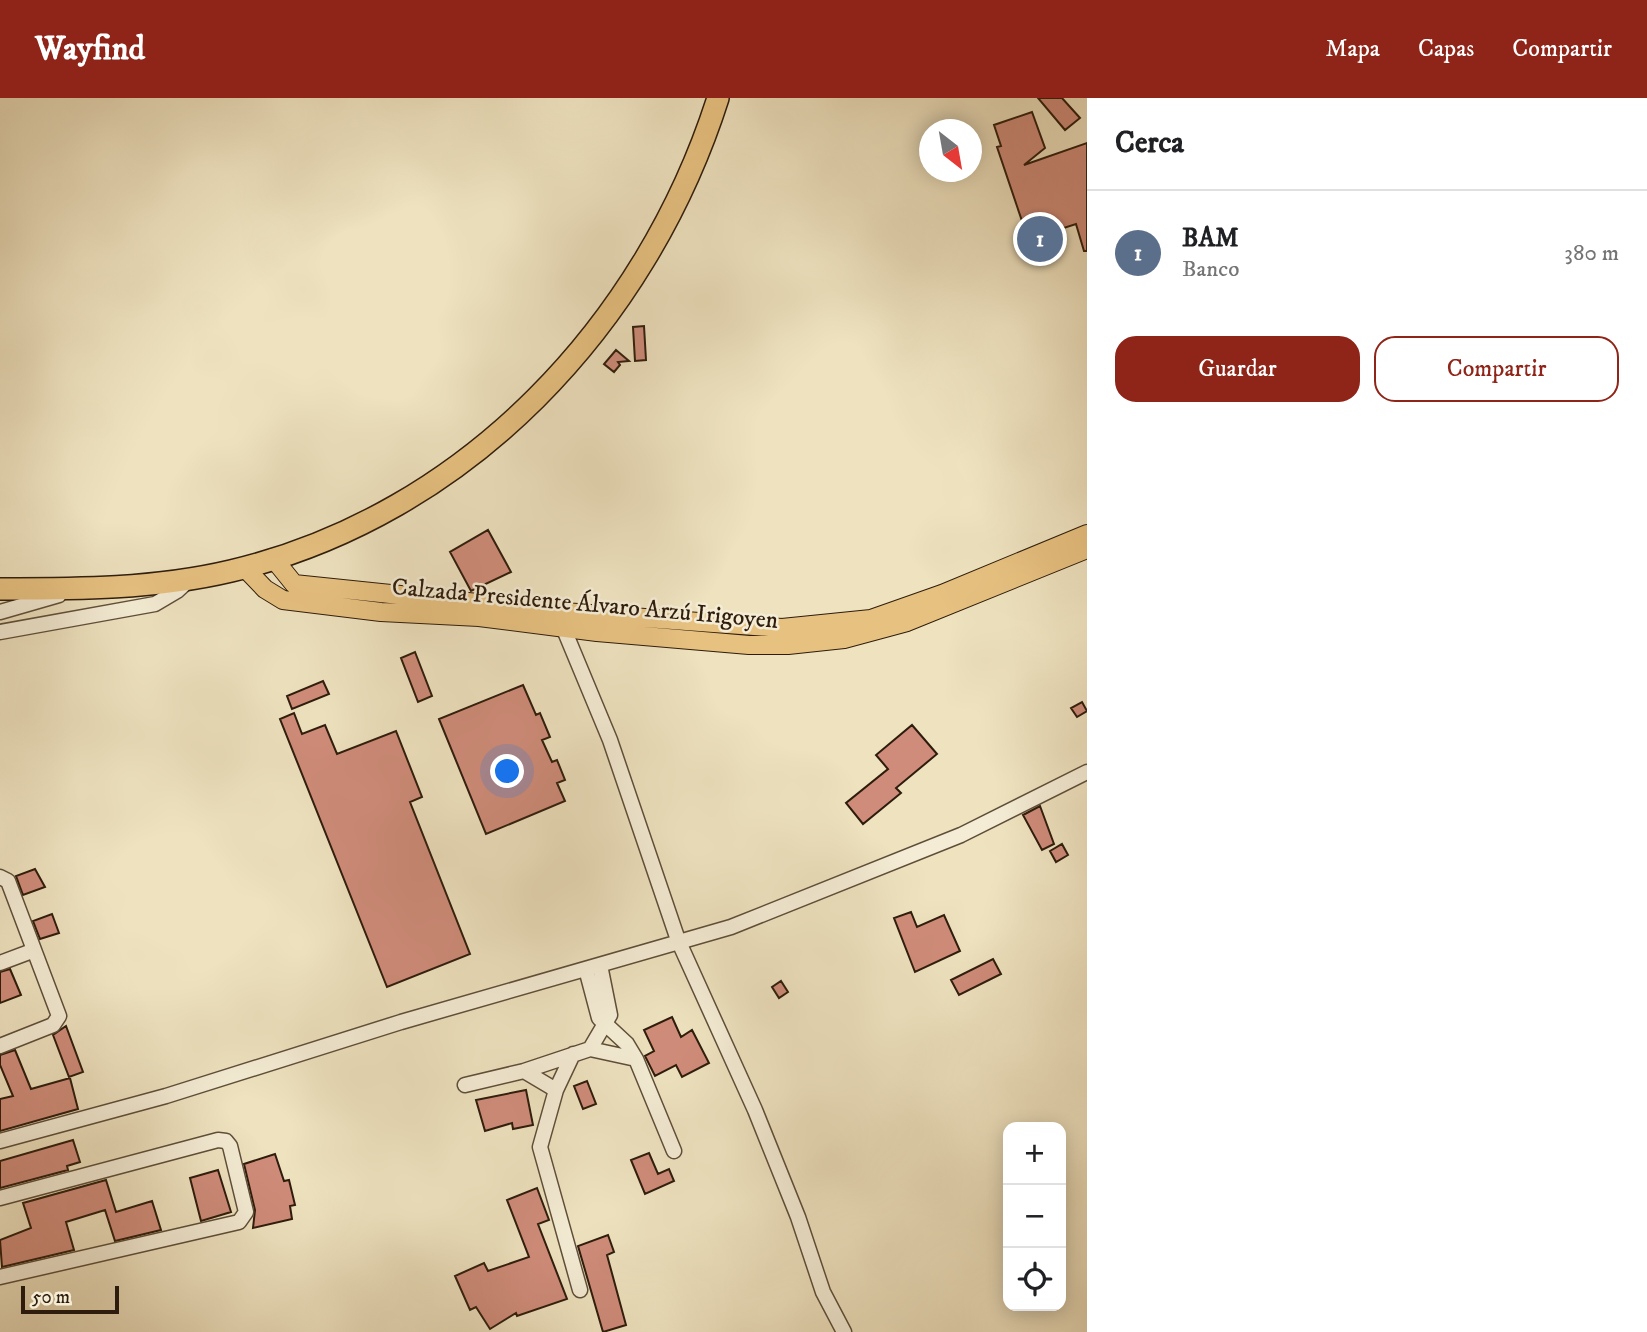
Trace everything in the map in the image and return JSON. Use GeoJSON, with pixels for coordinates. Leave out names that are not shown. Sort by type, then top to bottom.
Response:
{"type":"FeatureCollection","features":[{"type":"Feature","properties":{"kind":"highway"},"geometry":{"type":"LineString","coordinates":[[0,589],[143,586],[244,567],[357,524],[427,486],[505,429],[551,385],[603,324],[639,272],[677,202],[718,98]]}},
{"type":"Feature","properties":{"kind":"main road","name":"Calzada Presidente Álvaro Arzú Irigoyen"},"geometry":{"type":"LineString","coordinates":[[244,567],[265,589],[283,600],[564,620],[782,628],[871,619],[942,594],[1087,534]]}},
{"type":"Feature","properties":{"kind":"main road","name":"Calzada Presidente Álvaro Arzú Irigoyen"},"geometry":{"type":"LineString","coordinates":[[273,558],[294,583],[749,645],[828,641],[907,622],[1087,549]]}},
{"type":"Feature","properties":{"kind":"street"},"geometry":{"type":"LineString","coordinates":[[0,632],[155,604],[177,592],[190,579]]}},
{"type":"Feature","properties":{"kind":"street"},"geometry":{"type":"LineString","coordinates":[[0,612],[81,589]]}},
{"type":"Feature","properties":{"kind":"street"},"geometry":{"type":"LineString","coordinates":[[44,599],[54,621]]}},
{"type":"Feature","properties":{"kind":"street"},"geometry":{"type":"LineString","coordinates":[[564,620],[610,740],[678,940],[755,1110],[798,1217],[823,1292],[844,1332]]}},
{"type":"Feature","properties":{"kind":"street"},"geometry":{"type":"LineString","coordinates":[[0,1141],[166,1096],[678,940],[731,927],[961,835],[1087,772]]}},
{"type":"Feature","properties":{"kind":"street"},"geometry":{"type":"LineString","coordinates":[[0,877],[8,881],[32,951],[60,1016],[58,1021],[0,1046]]}},
{"type":"Feature","properties":{"kind":"street"},"geometry":{"type":"LineString","coordinates":[[0,963],[32,951]]}},
{"type":"Feature","properties":{"kind":"street"},"geometry":{"type":"LineString","coordinates":[[590,1049],[606,1027],[610,1016],[593,967]]}},
{"type":"Feature","properties":{"kind":"street"},"geometry":{"type":"LineString","coordinates":[[606,1027],[615,1032],[636,1059],[674,1151]]}},
{"type":"Feature","properties":{"kind":"street"},"geometry":{"type":"LineString","coordinates":[[464,1085],[524,1071],[590,1049],[636,1059]]}},
{"type":"Feature","properties":{"kind":"street"},"geometry":{"type":"LineString","coordinates":[[573,1054],[556,1090],[540,1147],[580,1290]]}},
{"type":"Feature","properties":{"kind":"street"},"geometry":{"type":"LineString","coordinates":[[524,1071],[556,1090]]}},
{"type":"Feature","properties":{"kind":"street"},"geometry":{"type":"LineString","coordinates":[[0,1198],[218,1140],[226,1141],[230,1146],[246,1212],[239,1222],[0,1277]]}},
{"type":"Feature","properties":{"kind":"building"},"geometry":{"type":"Polygon","coordinates":[[[1038,98],[1062,98],[1080,118],[1065,130],[1038,98]]]}},
{"type":"Feature","properties":{"kind":"building"},"geometry":{"type":"Polygon","coordinates":[[[1032,112],[1045,148],[1024,165],[1087,143],[1087,251],[1084,251],[1076,224],[1051,232],[1059,250],[1033,261],[1018,226],[1023,224],[997,147],[1001,146],[994,125],[1032,112]]]}},
{"type":"Feature","properties":{"kind":"building"},"geometry":{"type":"Polygon","coordinates":[[[644,326],[646,360],[635,361],[633,327],[644,326]]]}},
{"type":"Feature","properties":{"kind":"building"},"geometry":{"type":"Polygon","coordinates":[[[616,350],[629,361],[618,362],[620,365],[614,372],[604,364],[616,350]]]}},
{"type":"Feature","properties":{"kind":"building"},"geometry":{"type":"Polygon","coordinates":[[[488,530],[511,572],[471,591],[450,552],[488,530]]]}},
{"type":"Feature","properties":{"kind":"building"},"geometry":{"type":"Polygon","coordinates":[[[415,652],[432,696],[418,702],[401,658],[415,652]]]}},
{"type":"Feature","properties":{"kind":"building"},"geometry":{"type":"Polygon","coordinates":[[[323,681],[329,694],[292,709],[287,696],[323,681]]]}},
{"type":"Feature","properties":{"kind":"building"},"geometry":{"type":"Polygon","coordinates":[[[523,685],[536,715],[540,713],[550,737],[542,740],[552,762],[557,760],[565,780],[557,783],[565,801],[486,834],[439,719],[523,685]]]}},
{"type":"Feature","properties":{"kind":"building"},"geometry":{"type":"Polygon","coordinates":[[[1082,702],[1087,711],[1077,717],[1071,708],[1082,702]]]}},
{"type":"Feature","properties":{"kind":"building"},"geometry":{"type":"Polygon","coordinates":[[[294,713],[302,734],[325,725],[337,754],[396,731],[422,797],[410,802],[470,954],[387,987],[280,719],[294,713]]]}},
{"type":"Feature","properties":{"kind":"building"},"geometry":{"type":"Polygon","coordinates":[[[912,725],[937,754],[896,788],[901,793],[863,824],[846,803],[888,769],[876,755],[912,725]]]}},
{"type":"Feature","properties":{"kind":"building"},"geometry":{"type":"Polygon","coordinates":[[[1040,806],[1054,844],[1042,850],[1023,815],[1040,806]]]}},
{"type":"Feature","properties":{"kind":"building"},"geometry":{"type":"Polygon","coordinates":[[[1062,844],[1068,855],[1056,862],[1050,851],[1062,844]]]}},
{"type":"Feature","properties":{"kind":"building"},"geometry":{"type":"Polygon","coordinates":[[[35,869],[45,887],[23,895],[16,876],[35,869]]]}},
{"type":"Feature","properties":{"kind":"building"},"geometry":{"type":"Polygon","coordinates":[[[911,912],[917,927],[944,915],[960,951],[915,972],[894,918],[911,912]]]}},
{"type":"Feature","properties":{"kind":"building"},"geometry":{"type":"Polygon","coordinates":[[[52,914],[59,933],[40,939],[33,921],[52,914]]]}},
{"type":"Feature","properties":{"kind":"building"},"geometry":{"type":"Polygon","coordinates":[[[993,959],[1001,974],[959,995],[951,980],[993,959]]]}},
{"type":"Feature","properties":{"kind":"building"},"geometry":{"type":"Polygon","coordinates":[[[10,969],[21,995],[0,1003],[0,972],[10,969]]]}},
{"type":"Feature","properties":{"kind":"building"},"geometry":{"type":"Polygon","coordinates":[[[781,981],[788,992],[779,998],[772,987],[781,981]]]}},
{"type":"Feature","properties":{"kind":"building"},"geometry":{"type":"Polygon","coordinates":[[[672,1017],[681,1037],[692,1030],[709,1063],[682,1077],[676,1065],[655,1076],[645,1056],[654,1051],[644,1030],[672,1017]]]}},
{"type":"Feature","properties":{"kind":"building"},"geometry":{"type":"Polygon","coordinates":[[[66,1026],[83,1072],[69,1077],[53,1035],[66,1026]]]}},
{"type":"Feature","properties":{"kind":"building"},"geometry":{"type":"Polygon","coordinates":[[[15,1050],[31,1089],[70,1078],[78,1109],[0,1131],[0,1099],[13,1096],[0,1065],[0,1055],[15,1050]]]}},
{"type":"Feature","properties":{"kind":"building"},"geometry":{"type":"Polygon","coordinates":[[[587,1081],[596,1104],[583,1109],[574,1086],[587,1081]]]}},
{"type":"Feature","properties":{"kind":"building"},"geometry":{"type":"Polygon","coordinates":[[[526,1090],[533,1125],[513,1129],[512,1123],[485,1131],[476,1100],[526,1090]]]}},
{"type":"Feature","properties":{"kind":"building"},"geometry":{"type":"Polygon","coordinates":[[[73,1140],[80,1162],[67,1166],[68,1170],[0,1188],[0,1161],[73,1140]]]}},
{"type":"Feature","properties":{"kind":"building"},"geometry":{"type":"Polygon","coordinates":[[[649,1153],[658,1174],[669,1169],[674,1181],[645,1194],[631,1160],[649,1153]]]}},
{"type":"Feature","properties":{"kind":"building"},"geometry":{"type":"Polygon","coordinates":[[[275,1154],[284,1181],[289,1180],[295,1205],[290,1206],[292,1219],[253,1228],[255,1210],[244,1164],[275,1154]]]}},
{"type":"Feature","properties":{"kind":"building"},"geometry":{"type":"Polygon","coordinates":[[[218,1170],[231,1212],[201,1221],[190,1178],[218,1170]]]}},
{"type":"Feature","properties":{"kind":"building"},"geometry":{"type":"Polygon","coordinates":[[[106,1180],[116,1212],[152,1201],[161,1230],[115,1241],[105,1210],[66,1222],[74,1250],[2,1267],[0,1240],[31,1228],[23,1203],[106,1180]]]}},
{"type":"Feature","properties":{"kind":"building"},"geometry":{"type":"Polygon","coordinates":[[[537,1188],[549,1220],[538,1224],[567,1299],[517,1316],[516,1313],[490,1329],[476,1307],[470,1310],[455,1276],[484,1263],[488,1271],[529,1257],[507,1200],[537,1188]]]}},
{"type":"Feature","properties":{"kind":"building"},"geometry":{"type":"Polygon","coordinates":[[[608,1235],[614,1252],[607,1255],[626,1325],[603,1332],[578,1246],[608,1235]]]}},
{"type":"Feature","properties":{"kind":"place","name":"BAM"},"geometry":{"type":"Point","coordinates":[1040,239]}}]}
